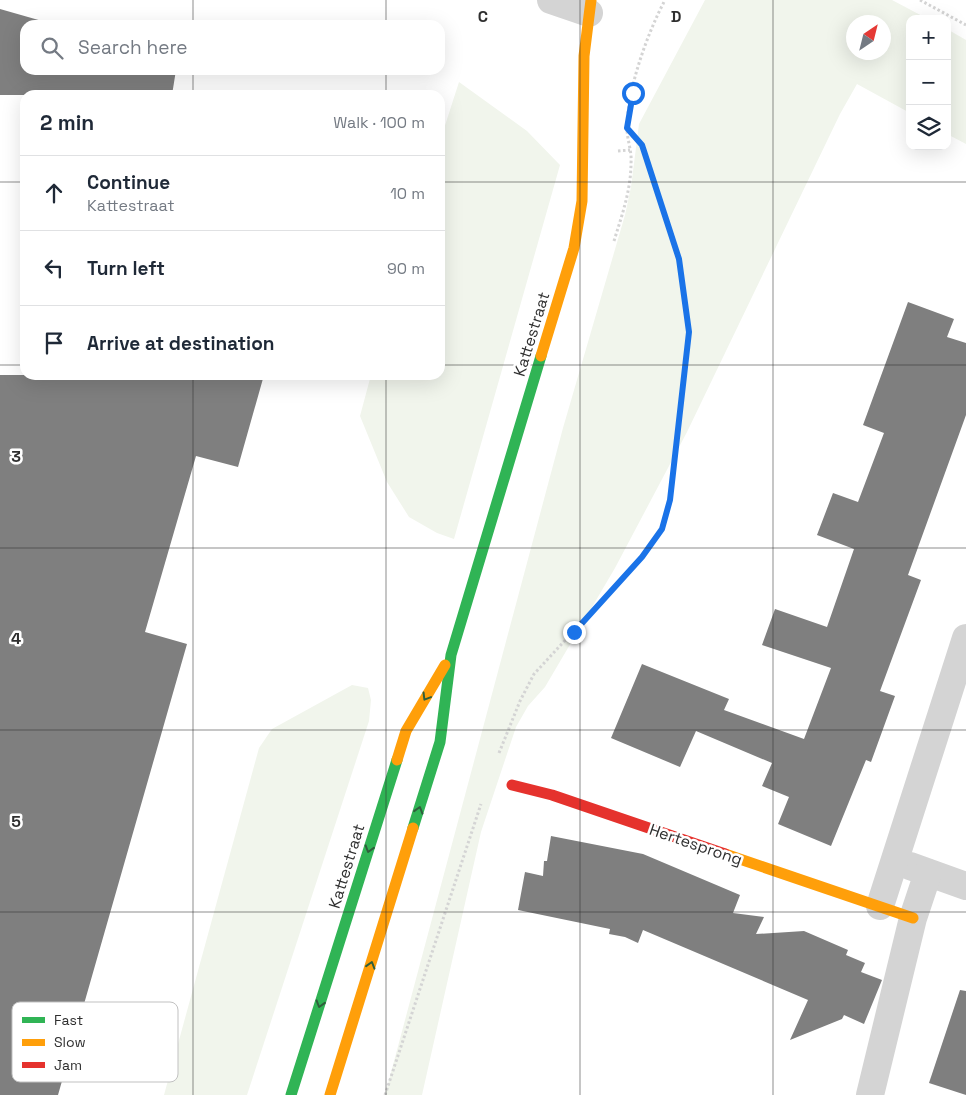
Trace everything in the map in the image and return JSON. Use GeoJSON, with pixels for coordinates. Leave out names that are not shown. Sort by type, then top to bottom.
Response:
{"type":"FeatureCollection","features":[{"type":"Feature","properties":{"kind":"street"},"geometry":{"type":"LineString","coordinates":[[551,0],[593,4]]}},
{"type":"Feature","properties":{"kind":"street","name":"Kattestraat"},"geometry":{"type":"LineString","coordinates":[[330,1095],[440,742],[451,655],[574,248],[582,201],[584,56],[593,4]]}},
{"type":"Feature","properties":{"kind":"street"},"geometry":{"type":"LineString","coordinates":[[880,906],[966,638]]}},
{"type":"Feature","properties":{"kind":"street","name":"Kattestraat"},"geometry":{"type":"LineString","coordinates":[[291,1095],[406,731],[451,655]]}},
{"type":"Feature","properties":{"kind":"street","name":"Hertesprong"},"geometry":{"type":"LineString","coordinates":[[512,785],[552,795],[913,918]]}},
{"type":"Feature","properties":{"kind":"street"},"geometry":{"type":"LineString","coordinates":[[894,861],[966,886]]}},
{"type":"Feature","properties":{"kind":"street"},"geometry":{"type":"LineString","coordinates":[[870,1095],[913,918],[928,873]]}},
{"type":"Feature","properties":{"kind":"path"},"geometry":{"type":"LineString","coordinates":[[498,757],[513,716],[534,674],[642,557],[662,529],[670,500],[689,332],[679,259],[642,145],[627,128],[641,58],[665,0]]}},
{"type":"Feature","properties":{"kind":"path"},"geometry":{"type":"LineString","coordinates":[[920,0],[966,25]]}},
{"type":"Feature","properties":{"kind":"path"},"geometry":{"type":"LineString","coordinates":[[385,1095],[482,801]]}},
{"type":"Feature","properties":{"kind":"shaded area"},"geometry":{"type":"Polygon","coordinates":[[[705,0],[892,0],[920,15],[906,15],[906,111],[857,84],[840,114],[687,432],[615,568],[545,687],[528,706],[516,727],[481,832],[422,1095],[385,1095],[563,428],[625,215],[631,187],[639,124],[705,0]]]}},
{"type":"Feature","properties":{"kind":"shaded area"},"geometry":{"type":"Polygon","coordinates":[[[951,31],[966,40],[966,144],[951,136],[951,31]]]}},
{"type":"Feature","properties":{"kind":"shaded area"},"geometry":{"type":"Polygon","coordinates":[[[459,82],[527,131],[560,165],[454,539],[437,533],[409,517],[387,482],[360,416],[370,380],[445,380],[445,125],[459,82]]]}},
{"type":"Feature","properties":{"kind":"shaded area"},"geometry":{"type":"Polygon","coordinates":[[[352,685],[368,688],[371,700],[369,721],[247,1095],[164,1095],[168,1082],[178,1082],[178,1044],[259,748],[272,729],[352,685]]]}},
{"type":"Feature","properties":{"kind":"building"},"geometry":{"type":"Polygon","coordinates":[[[0,9],[38,20],[20,20],[20,75],[175,75],[173,90],[20,90],[20,95],[0,95],[0,9]]]}},
{"type":"Feature","properties":{"kind":"building"},"geometry":{"type":"Polygon","coordinates":[[[908,302],[954,319],[947,337],[966,343],[966,415],[908,575],[921,580],[880,691],[895,696],[871,762],[866,760],[831,846],[778,824],[789,797],[762,786],[772,763],[696,731],[680,767],[611,738],[642,664],[729,699],[724,710],[804,739],[831,668],[762,645],[775,609],[827,627],[854,549],[817,535],[833,493],[858,502],[884,433],[863,425],[908,302]]]}},
{"type":"Feature","properties":{"kind":"building"},"geometry":{"type":"Polygon","coordinates":[[[0,375],[20,375],[20,380],[263,380],[238,467],[196,456],[145,632],[187,644],[85,1002],[12,1002],[12,1082],[62,1082],[58,1095],[0,1095],[0,375]]]}},
{"type":"Feature","properties":{"kind":"building"},"geometry":{"type":"Polygon","coordinates":[[[551,836],[643,854],[740,895],[733,913],[764,917],[756,934],[804,931],[848,950],[846,955],[865,963],[861,972],[882,980],[864,1024],[844,1015],[842,1019],[790,1040],[808,1000],[643,930],[638,943],[625,937],[609,934],[610,929],[518,910],[525,872],[543,876],[544,861],[547,861],[551,836]]]}},
{"type":"Feature","properties":{"kind":"building"},"geometry":{"type":"Polygon","coordinates":[[[960,990],[966,991],[966,1095],[929,1083],[960,990]]]}},
{"type":"Feature","properties":{"kind":"traffic: fast"},"geometry":{"type":"LineString","coordinates":[[413,828],[440,742],[451,655],[541,356]]}},
{"type":"Feature","properties":{"kind":"traffic: fast"},"geometry":{"type":"LineString","coordinates":[[291,1095],[397,760]]}},
{"type":"Feature","properties":{"kind":"traffic: slow"},"geometry":{"type":"LineString","coordinates":[[541,356],[574,248],[582,201],[584,56],[591,0]]}},
{"type":"Feature","properties":{"kind":"traffic: slow"},"geometry":{"type":"LineString","coordinates":[[397,760],[406,731],[445,665]]}},
{"type":"Feature","properties":{"kind":"traffic: slow"},"geometry":{"type":"LineString","coordinates":[[330,1095],[413,828]]}},
{"type":"Feature","properties":{"kind":"traffic: slow"},"geometry":{"type":"LineString","coordinates":[[725,854],[913,918]]}},
{"type":"Feature","properties":{"kind":"traffic: jam"},"geometry":{"type":"LineString","coordinates":[[512,785],[552,795],[725,854]]}},
{"type":"Feature","properties":{"kind":"route"},"geometry":{"type":"LineString","coordinates":[[574,632],[642,557],[662,529],[670,500],[689,332],[679,259],[642,145],[627,128],[633,93]]}}]}
